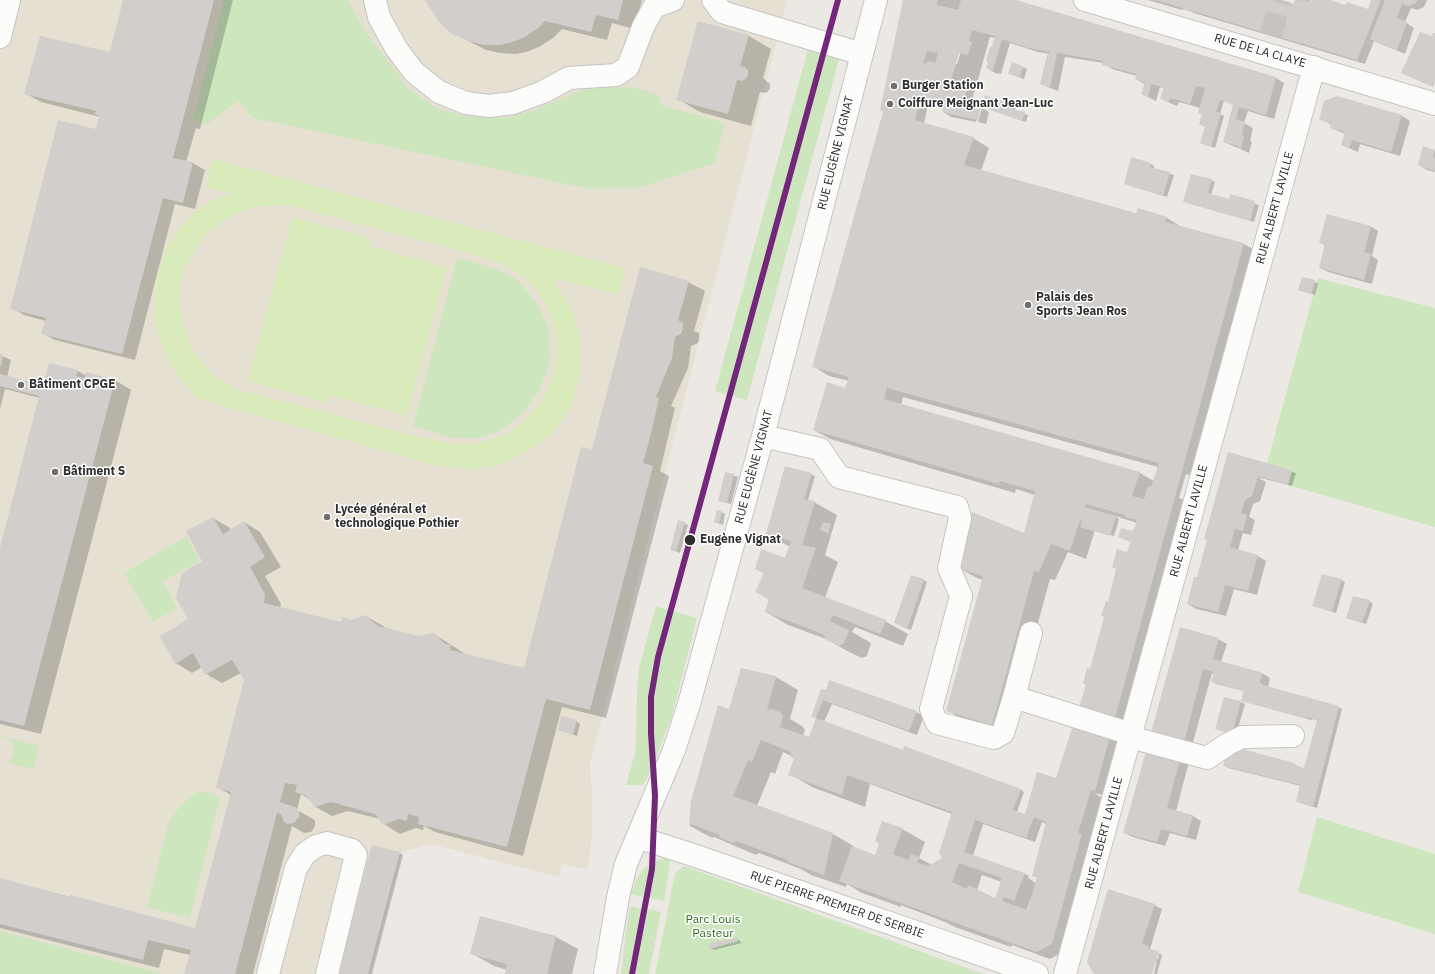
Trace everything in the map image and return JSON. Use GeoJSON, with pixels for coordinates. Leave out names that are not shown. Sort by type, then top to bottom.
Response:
{"type":"FeatureCollection","features":[{"type":"Feature","properties":{"kind":"street"},"geometry":{"type":"LineString","coordinates":[[0,37],[9,0]]}},
{"type":"Feature","properties":{"kind":"street"},"geometry":{"type":"LineString","coordinates":[[375,0],[378,16],[396,48],[414,72],[439,92],[466,103],[489,106],[519,100],[543,92],[569,78],[616,75],[628,67],[643,27],[654,7],[673,0]]}},
{"type":"Feature","properties":{"kind":"street"},"geometry":{"type":"LineString","coordinates":[[713,0],[722,12],[862,54]]}},
{"type":"Feature","properties":{"kind":"street","name":"RUE EUGÈNE VIGNAT"},"geometry":{"type":"LineString","coordinates":[[605,974],[618,897],[626,864],[674,750],[689,704],[763,436],[876,0]]}},
{"type":"Feature","properties":{"kind":"street","name":"RUE DE LA CLAYE"},"geometry":{"type":"LineString","coordinates":[[1085,0],[1269,44],[1314,67],[1435,104]]}},
{"type":"Feature","properties":{"kind":"street","name":"RUE ALBERT LAVILLE"},"geometry":{"type":"LineString","coordinates":[[1065,974],[1314,67]]}},
{"type":"Feature","properties":{"kind":"street"},"geometry":{"type":"LineString","coordinates":[[763,436],[820,449],[839,477],[957,507],[960,518],[949,568],[961,596],[931,710],[937,723],[994,738],[1003,733],[1014,697],[1030,633]]}},
{"type":"Feature","properties":{"kind":"street"},"geometry":{"type":"LineString","coordinates":[[1014,697],[1207,758],[1228,744],[1242,737],[1293,736]]}},
{"type":"Feature","properties":{"kind":"street","name":"RUE PIERRE PREMIER DE SERBIE"},"geometry":{"type":"LineString","coordinates":[[637,837],[1037,974]]}},
{"type":"Feature","properties":{"kind":"street"},"geometry":{"type":"LineString","coordinates":[[268,974],[296,868],[305,854],[316,846],[327,844],[352,850],[356,855],[327,974]]}},
{"type":"Feature","properties":{"kind":"shaded area","name":"Lycée général et technologique Pothier"},"geometry":{"type":"Polygon","coordinates":[[[0,0],[787,0],[590,764],[592,834],[588,870],[562,864],[559,877],[431,844],[402,852],[370,974],[0,974],[0,0]]]}},
{"type":"Feature","properties":{"kind":"green space"},"geometry":{"type":"Polygon","coordinates":[[[224,0],[348,0],[365,31],[409,89],[438,109],[471,117],[503,118],[535,110],[584,89],[632,87],[659,95],[661,105],[725,123],[715,163],[642,187],[590,189],[253,118],[238,101],[207,124],[194,119],[224,0]]]}},
{"type":"Feature","properties":{"kind":"green space"},"geometry":{"type":"Polygon","coordinates":[[[808,49],[839,59],[747,400],[715,391],[808,49]]]}},
{"type":"Feature","properties":{"kind":"green space"},"geometry":{"type":"Polygon","coordinates":[[[213,159],[625,268],[619,294],[553,278],[573,313],[580,337],[581,370],[571,408],[552,434],[533,448],[501,465],[473,469],[441,467],[198,399],[184,383],[170,364],[162,346],[154,317],[156,279],[167,248],[189,218],[213,200],[232,194],[205,187],[213,159]],[[265,205],[242,211],[222,221],[206,234],[182,273],[179,298],[183,325],[194,352],[212,374],[236,389],[404,433],[454,444],[473,444],[500,437],[513,430],[528,417],[540,403],[550,386],[555,369],[556,332],[549,312],[539,293],[530,282],[501,263],[287,205],[265,205]]]}},
{"type":"Feature","properties":{"kind":"green space"},"geometry":{"type":"Polygon","coordinates":[[[292,217],[371,238],[369,246],[447,267],[407,416],[329,395],[327,403],[248,381],[292,217]]]}},
{"type":"Feature","properties":{"kind":"green space"},"geometry":{"type":"Polygon","coordinates":[[[457,258],[492,267],[516,278],[537,303],[549,329],[550,363],[539,391],[524,412],[499,431],[479,438],[452,438],[413,426],[457,258]]]}},
{"type":"Feature","properties":{"kind":"green space"},"geometry":{"type":"Polygon","coordinates":[[[1318,278],[1435,308],[1435,527],[1288,485],[1292,470],[1267,463],[1318,278]]]}},
{"type":"Feature","properties":{"kind":"green space"},"geometry":{"type":"Polygon","coordinates":[[[186,536],[200,561],[163,581],[177,608],[153,622],[124,573],[186,536]]]}},
{"type":"Feature","properties":{"kind":"green space"},"geometry":{"type":"Polygon","coordinates":[[[656,606],[697,618],[671,719],[650,773],[643,785],[626,785],[635,753],[639,668],[656,606]]]}},
{"type":"Feature","properties":{"kind":"green space"},"geometry":{"type":"Polygon","coordinates":[[[0,736],[39,746],[34,769],[8,763],[13,756],[13,743],[0,736]]]}},
{"type":"Feature","properties":{"kind":"green space"},"geometry":{"type":"Polygon","coordinates":[[[198,791],[212,793],[220,798],[190,918],[147,907],[169,821],[182,804],[198,791]]]}},
{"type":"Feature","properties":{"kind":"green space"},"geometry":{"type":"Polygon","coordinates":[[[1317,817],[1435,854],[1435,934],[1298,892],[1317,817]]]}},
{"type":"Feature","properties":{"kind":"green space"},"geometry":{"type":"Polygon","coordinates":[[[671,857],[664,901],[631,894],[636,880],[643,869],[656,861],[671,857]]]}},
{"type":"Feature","properties":{"kind":"green space","name":"Parc Louis Pasteur"},"geometry":{"type":"Polygon","coordinates":[[[684,866],[983,974],[655,974],[675,873],[684,866]]]}},
{"type":"Feature","properties":{"kind":"green space"},"geometry":{"type":"Polygon","coordinates":[[[630,906],[661,912],[649,974],[621,974],[630,906]]]}},
{"type":"Feature","properties":{"kind":"green space"},"geometry":{"type":"Polygon","coordinates":[[[0,931],[163,974],[0,974],[0,931]]]}},
{"type":"Feature","properties":{"kind":"building"},"geometry":{"type":"Polygon","coordinates":[[[123,0],[214,0],[173,158],[193,162],[183,203],[163,198],[122,354],[41,334],[46,318],[10,309],[58,120],[96,129],[99,116],[94,114],[96,111],[24,94],[40,36],[110,52],[123,0]]]}},
{"type":"Feature","properties":{"kind":"building"},"geometry":{"type":"Polygon","coordinates":[[[425,0],[623,0],[618,20],[596,15],[591,32],[545,21],[537,29],[523,38],[499,45],[483,45],[452,34],[438,21],[425,0]]]}},
{"type":"Feature","properties":{"kind":"building"},"geometry":{"type":"Polygon","coordinates":[[[903,0],[938,0],[937,5],[958,10],[961,0],[1016,0],[1276,77],[1266,115],[1239,107],[1236,119],[1245,122],[1241,149],[1238,148],[1238,146],[1223,142],[1233,105],[1220,100],[1216,112],[1221,113],[1211,147],[1200,143],[1205,127],[1199,124],[1202,114],[1198,113],[1205,88],[1196,86],[1190,104],[1170,98],[1169,102],[1160,99],[1164,87],[1151,84],[1148,97],[1141,94],[1145,82],[1135,79],[1137,74],[1102,65],[1103,61],[1057,53],[1050,87],[1040,84],[1047,55],[1051,52],[1028,48],[1002,39],[993,70],[986,68],[988,62],[986,61],[995,36],[972,30],[969,41],[972,42],[968,55],[959,53],[950,84],[967,89],[963,101],[981,107],[978,120],[942,112],[944,105],[920,100],[915,120],[974,137],[964,165],[1136,213],[1138,208],[1167,217],[1165,222],[1244,243],[1115,718],[1079,708],[1086,684],[1083,684],[1087,668],[1090,669],[1104,617],[1101,616],[1106,601],[1108,602],[1116,569],[1112,567],[1117,549],[1127,552],[1131,541],[1118,537],[1121,528],[1133,531],[1137,520],[1086,504],[1084,507],[1116,516],[1110,536],[1080,527],[1082,521],[1080,520],[1070,551],[1051,544],[1039,572],[1034,571],[992,725],[946,711],[983,576],[957,568],[972,512],[1024,533],[1035,491],[1000,481],[999,484],[813,430],[827,382],[845,388],[849,377],[812,367],[883,112],[880,110],[903,0]],[[927,51],[923,64],[930,61],[935,63],[938,53],[927,51]],[[887,388],[884,399],[1140,472],[1132,496],[1144,499],[1148,486],[1151,487],[1159,463],[887,388]]]}},
{"type":"Feature","properties":{"kind":"building"},"geometry":{"type":"Polygon","coordinates":[[[1155,0],[1280,0],[1293,4],[1295,0],[1331,0],[1345,5],[1347,2],[1368,9],[1371,0],[1381,0],[1357,60],[1155,0]]]}},
{"type":"Feature","properties":{"kind":"building"},"geometry":{"type":"Polygon","coordinates":[[[1385,0],[1417,0],[1416,3],[1408,6],[1402,4],[1397,18],[1407,22],[1397,50],[1370,39],[1385,0]]]}},
{"type":"Feature","properties":{"kind":"building"},"geometry":{"type":"Polygon","coordinates":[[[698,21],[749,35],[740,66],[745,67],[748,70],[748,76],[743,81],[737,80],[728,114],[676,100],[698,21]]]}},
{"type":"Feature","properties":{"kind":"building"},"geometry":{"type":"Polygon","coordinates":[[[1420,32],[1432,36],[1433,33],[1435,33],[1435,83],[1433,87],[1401,73],[1420,32]]]}},
{"type":"Feature","properties":{"kind":"building"},"geometry":{"type":"Polygon","coordinates":[[[1012,62],[1023,66],[1020,77],[1008,74],[1012,62]]]}},
{"type":"Feature","properties":{"kind":"building"},"geometry":{"type":"Polygon","coordinates":[[[985,95],[1013,104],[1011,109],[1025,112],[1022,121],[981,107],[985,95]]]}},
{"type":"Feature","properties":{"kind":"building"},"geometry":{"type":"Polygon","coordinates":[[[1337,96],[1402,115],[1391,152],[1352,140],[1349,148],[1341,145],[1345,132],[1330,128],[1332,123],[1319,120],[1324,101],[1337,96]]]}},
{"type":"Feature","properties":{"kind":"building"},"geometry":{"type":"Polygon","coordinates":[[[1423,146],[1435,150],[1433,157],[1435,158],[1435,171],[1418,165],[1423,146]]]}},
{"type":"Feature","properties":{"kind":"building"},"geometry":{"type":"Polygon","coordinates":[[[1131,157],[1151,163],[1150,167],[1170,172],[1163,196],[1124,184],[1131,157]]]}},
{"type":"Feature","properties":{"kind":"building"},"geometry":{"type":"Polygon","coordinates":[[[1191,174],[1212,179],[1208,193],[1229,199],[1230,194],[1255,201],[1250,221],[1183,202],[1191,174]]]}},
{"type":"Feature","properties":{"kind":"building"},"geometry":{"type":"Polygon","coordinates":[[[1327,214],[1371,226],[1364,252],[1371,254],[1364,280],[1319,268],[1325,244],[1319,243],[1327,214]]]}},
{"type":"Feature","properties":{"kind":"building"},"geometry":{"type":"Polygon","coordinates":[[[640,267],[689,281],[678,320],[683,323],[683,329],[681,334],[675,337],[672,358],[656,397],[659,398],[643,463],[653,466],[590,710],[546,699],[507,847],[418,824],[419,817],[408,814],[407,821],[399,819],[383,825],[375,814],[331,802],[315,807],[305,795],[295,792],[297,785],[285,783],[280,802],[297,808],[299,811],[299,817],[294,823],[287,824],[284,822],[281,814],[277,813],[235,974],[184,974],[191,950],[148,940],[143,960],[0,924],[0,878],[195,928],[231,792],[216,788],[244,680],[232,660],[205,675],[193,653],[175,664],[160,636],[188,619],[176,598],[182,573],[202,561],[186,531],[213,517],[223,534],[244,521],[265,557],[250,567],[265,594],[264,603],[341,622],[342,617],[351,620],[366,615],[378,626],[419,636],[434,633],[444,643],[451,645],[450,650],[524,668],[581,447],[592,449],[640,267]]]}},
{"type":"Feature","properties":{"kind":"building"},"geometry":{"type":"Polygon","coordinates":[[[1302,277],[1315,280],[1311,294],[1298,290],[1302,277]]]}},
{"type":"Feature","properties":{"kind":"building","name":"Bâtiment CPGE"},"geometry":{"type":"Polygon","coordinates":[[[0,354],[3,354],[1,366],[0,366],[0,354]]]}},
{"type":"Feature","properties":{"kind":"building","name":"Bâtiment S"},"geometry":{"type":"Polygon","coordinates":[[[49,363],[78,370],[76,376],[84,378],[86,372],[115,380],[24,726],[0,720],[0,548],[39,396],[0,386],[0,374],[43,385],[49,363]]]}},
{"type":"Feature","properties":{"kind":"building"},"geometry":{"type":"Polygon","coordinates":[[[1228,452],[1292,470],[1288,485],[1258,476],[1252,496],[1245,500],[1241,513],[1247,515],[1243,531],[1235,529],[1230,547],[1258,555],[1248,591],[1225,585],[1218,612],[1187,604],[1194,577],[1197,577],[1207,540],[1204,539],[1228,452]]]}},
{"type":"Feature","properties":{"kind":"building"},"geometry":{"type":"Polygon","coordinates":[[[785,466],[812,473],[804,499],[815,501],[802,545],[816,548],[802,588],[886,620],[880,634],[833,615],[830,621],[849,630],[844,643],[839,646],[826,640],[823,634],[765,612],[769,599],[755,592],[764,573],[755,569],[761,549],[785,558],[791,541],[766,534],[785,466]]]}},
{"type":"Feature","properties":{"kind":"building"},"geometry":{"type":"Polygon","coordinates":[[[725,472],[734,474],[727,503],[718,501],[725,472]]]}},
{"type":"Feature","properties":{"kind":"building"},"geometry":{"type":"Polygon","coordinates":[[[717,510],[722,511],[719,523],[714,522],[717,510]]]}},
{"type":"Feature","properties":{"kind":"building"},"geometry":{"type":"Polygon","coordinates":[[[678,520],[685,522],[676,552],[670,550],[678,520]]]}},
{"type":"Feature","properties":{"kind":"building"},"geometry":{"type":"Polygon","coordinates":[[[823,522],[831,524],[828,533],[820,530],[823,522]]]}},
{"type":"Feature","properties":{"kind":"building"},"geometry":{"type":"Polygon","coordinates":[[[1322,574],[1342,579],[1332,611],[1312,606],[1322,574]]]}},
{"type":"Feature","properties":{"kind":"building"},"geometry":{"type":"Polygon","coordinates":[[[911,575],[924,579],[907,629],[894,623],[911,575]]]}},
{"type":"Feature","properties":{"kind":"building"},"geometry":{"type":"Polygon","coordinates":[[[1353,596],[1370,600],[1362,623],[1346,618],[1353,596]]]}},
{"type":"Feature","properties":{"kind":"building"},"geometry":{"type":"Polygon","coordinates":[[[1180,627],[1219,638],[1213,659],[1263,673],[1259,684],[1339,706],[1313,807],[1296,802],[1300,785],[1223,766],[1228,748],[1239,748],[1294,763],[1294,765],[1304,768],[1317,720],[1308,717],[1307,719],[1241,701],[1244,691],[1211,682],[1214,672],[1203,669],[1184,742],[1151,733],[1180,627]]]}},
{"type":"Feature","properties":{"kind":"building"},"geometry":{"type":"Polygon","coordinates":[[[741,668],[776,676],[767,710],[772,709],[780,712],[783,716],[780,727],[809,737],[816,718],[903,750],[904,746],[1021,789],[1013,810],[1025,814],[1037,772],[1056,778],[1073,725],[1110,736],[1095,791],[1091,790],[1078,833],[1082,834],[1052,944],[1037,952],[839,881],[852,846],[875,855],[879,844],[875,841],[882,821],[903,828],[893,854],[909,860],[911,854],[919,857],[917,863],[928,866],[942,858],[939,853],[952,812],[847,775],[842,795],[788,775],[794,759],[790,756],[791,752],[761,740],[752,762],[748,760],[733,796],[833,833],[824,875],[736,841],[733,843],[719,837],[720,835],[691,824],[689,826],[691,801],[718,705],[729,709],[741,668]],[[1034,817],[1026,838],[975,820],[964,852],[1025,873],[1014,901],[1004,897],[1002,901],[1027,910],[1037,878],[1032,876],[1046,822],[1034,817]],[[959,863],[952,882],[967,889],[968,885],[995,898],[1002,878],[959,863]]]}},
{"type":"Feature","properties":{"kind":"building"},"geometry":{"type":"Polygon","coordinates":[[[829,680],[917,711],[909,731],[823,700],[816,718],[811,717],[821,689],[826,690],[829,680]]]}},
{"type":"Feature","properties":{"kind":"building"},"geometry":{"type":"Polygon","coordinates":[[[1224,697],[1241,701],[1232,734],[1215,729],[1224,697]]]}},
{"type":"Feature","properties":{"kind":"building"},"geometry":{"type":"Polygon","coordinates":[[[561,716],[577,720],[573,735],[558,730],[561,716]]]}},
{"type":"Feature","properties":{"kind":"building"},"geometry":{"type":"Polygon","coordinates":[[[1147,748],[1181,756],[1167,808],[1193,815],[1187,836],[1161,829],[1157,842],[1123,833],[1147,748]]]}},
{"type":"Feature","properties":{"kind":"building"},"geometry":{"type":"Polygon","coordinates":[[[372,845],[400,852],[368,974],[338,974],[372,845]]]}},
{"type":"Feature","properties":{"kind":"building"},"geometry":{"type":"Polygon","coordinates":[[[1108,889],[1155,904],[1142,943],[1148,946],[1149,949],[1159,951],[1152,974],[1096,974],[1093,973],[1087,962],[1108,889]]]}},
{"type":"Feature","properties":{"kind":"building"},"geometry":{"type":"Polygon","coordinates":[[[480,916],[556,936],[547,974],[505,974],[507,964],[470,954],[480,916]]]}},
{"type":"Feature","properties":{"kind":"building"},"geometry":{"type":"Polygon","coordinates":[[[737,937],[738,941],[709,949],[708,944],[737,937]]]}},
{"type":"Feature","properties":{"kind":"tunnel"},"geometry":{"type":"LineString","coordinates":[[1271,35],[1281,0]]}},
{"type":"Feature","properties":{"kind":"transit line"},"geometry":{"type":"LineString","coordinates":[[632,974],[652,869],[655,796],[651,733],[651,697],[658,657],[838,0]]}},
{"type":"Feature","properties":{"kind":"place","name":"Burger Station"},"geometry":{"type":"Point","coordinates":[894,86]}},
{"type":"Feature","properties":{"kind":"place","name":"Coiffure Meignant Jean-Luc"},"geometry":{"type":"Point","coordinates":[890,104]}},
{"type":"Feature","properties":{"kind":"place","name":"Palais des Sports Jean Ros"},"geometry":{"type":"Point","coordinates":[1028,305]}},
{"type":"Feature","properties":{"kind":"place","name":"Bâtiment CPGE"},"geometry":{"type":"Point","coordinates":[21,385]}},
{"type":"Feature","properties":{"kind":"place","name":"Bâtiment S"},"geometry":{"type":"Point","coordinates":[55,472]}},
{"type":"Feature","properties":{"kind":"place","name":"Lycée général et technologique Pothier"},"geometry":{"type":"Point","coordinates":[327,517]}},
{"type":"Feature","properties":{"kind":"place","name":"Eugène Vignat"},"geometry":{"type":"Point","coordinates":[690,540]}}]}
